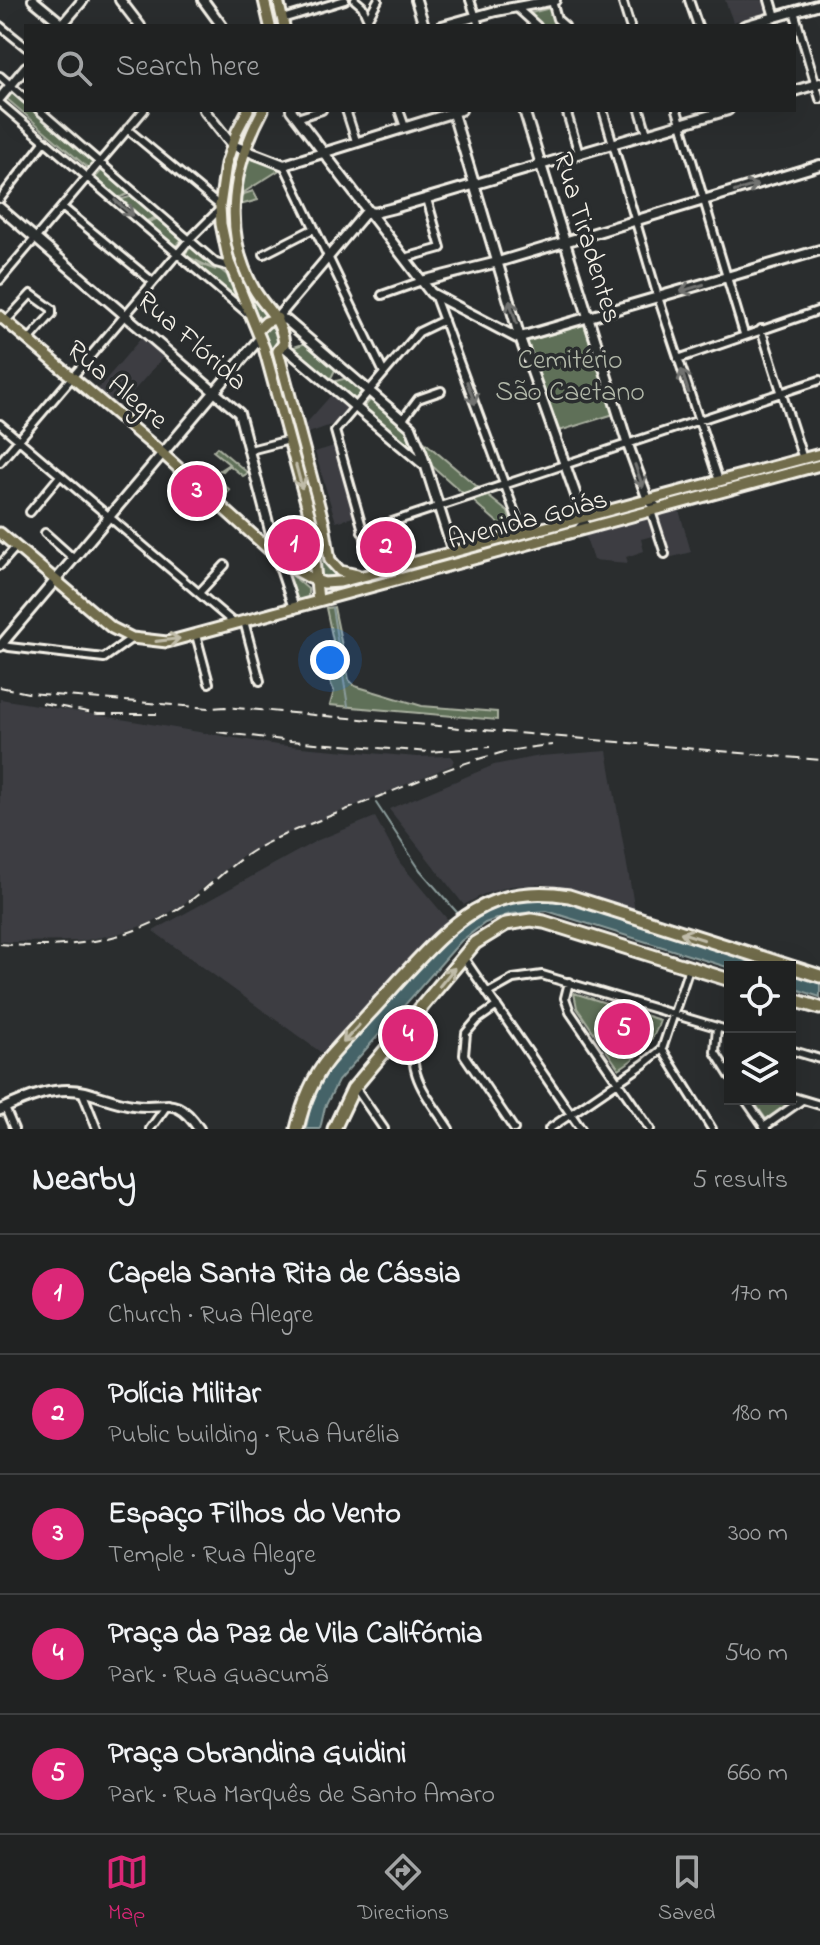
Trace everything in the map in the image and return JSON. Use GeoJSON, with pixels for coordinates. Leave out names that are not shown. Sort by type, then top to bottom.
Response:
{"type":"FeatureCollection","features":[{"type":"Feature","properties":{"kind":"highway"},"geometry":{"type":"LineString","coordinates":[[297,1129],[314,1078],[329,1058],[442,934],[467,913],[503,898],[547,893],[569,896],[820,976]]}},
{"type":"Feature","properties":{"kind":"highway"},"geometry":{"type":"LineString","coordinates":[[334,1129],[355,1087],[475,943],[496,929],[531,920],[560,926],[724,978]]}},
{"type":"Feature","properties":{"kind":"highway"},"geometry":{"type":"LineString","coordinates":[[796,1001],[820,1008]]}},
{"type":"Feature","properties":{"kind":"main road"},"geometry":{"type":"LineString","coordinates":[[264,0],[270,24]]}},
{"type":"Feature","properties":{"kind":"main road"},"geometry":{"type":"LineString","coordinates":[[281,0],[282,19]]}},
{"type":"Feature","properties":{"kind":"main road"},"geometry":{"type":"LineString","coordinates":[[247,112],[232,145],[222,181],[220,207],[231,267],[261,339],[312,527],[318,601]]}},
{"type":"Feature","properties":{"kind":"main road"},"geometry":{"type":"LineString","coordinates":[[262,112],[243,151],[236,177],[233,211],[239,248],[253,288],[277,318],[284,339],[281,348],[330,560],[340,571],[371,574],[375,581],[351,591]]}},
{"type":"Feature","properties":{"kind":"main road","name":"Rua Alegre"},"geometry":{"type":"LineString","coordinates":[[3,318],[163,454],[277,557],[315,581]]}},
{"type":"Feature","properties":{"kind":"main road"},"geometry":{"type":"LineString","coordinates":[[261,339],[266,322],[277,318]]}},
{"type":"Feature","properties":{"kind":"main road"},"geometry":{"type":"LineString","coordinates":[[261,339],[281,348]]}},
{"type":"Feature","properties":{"kind":"main road","name":"Avenida Goiás"},"geometry":{"type":"LineString","coordinates":[[315,581],[334,583],[371,574],[820,454]]}},
{"type":"Feature","properties":{"kind":"main road","name":"Avenida Goiás"},"geometry":{"type":"LineString","coordinates":[[0,533],[104,622],[132,638],[157,642],[196,635],[820,465]]}},
{"type":"Feature","properties":{"kind":"street"},"geometry":{"type":"LineString","coordinates":[[33,0],[61,24]]}},
{"type":"Feature","properties":{"kind":"street"},"geometry":{"type":"LineString","coordinates":[[63,24],[83,0]]}},
{"type":"Feature","properties":{"kind":"street"},"geometry":{"type":"LineString","coordinates":[[120,0],[138,24]]}},
{"type":"Feature","properties":{"kind":"street"},"geometry":{"type":"LineString","coordinates":[[203,0],[221,24]]}},
{"type":"Feature","properties":{"kind":"street"},"geometry":{"type":"LineString","coordinates":[[282,19],[345,0]]}},
{"type":"Feature","properties":{"kind":"street"},"geometry":{"type":"LineString","coordinates":[[355,0],[362,6],[369,22]]}},
{"type":"Feature","properties":{"kind":"street"},"geometry":{"type":"LineString","coordinates":[[369,22],[378,0]]}},
{"type":"Feature","properties":{"kind":"street"},"geometry":{"type":"LineString","coordinates":[[416,0],[423,24]]}},
{"type":"Feature","properties":{"kind":"street"},"geometry":{"type":"LineString","coordinates":[[470,0],[478,24]]}},
{"type":"Feature","properties":{"kind":"street"},"geometry":{"type":"LineString","coordinates":[[622,0],[629,24]]}},
{"type":"Feature","properties":{"kind":"street"},"geometry":{"type":"LineString","coordinates":[[689,0],[697,24]]}},
{"type":"Feature","properties":{"kind":"street"},"geometry":{"type":"LineString","coordinates":[[770,0],[775,17]]}},
{"type":"Feature","properties":{"kind":"street"},"geometry":{"type":"LineString","coordinates":[[449,24],[550,1],[555,23]]}},
{"type":"Feature","properties":{"kind":"street"},"geometry":{"type":"LineString","coordinates":[[751,24],[820,4]]}},
{"type":"Feature","properties":{"kind":"street"},"geometry":{"type":"LineString","coordinates":[[516,7],[535,24]]}},
{"type":"Feature","properties":{"kind":"street"},"geometry":{"type":"LineString","coordinates":[[794,11],[820,99]]}},
{"type":"Feature","properties":{"kind":"street"},"geometry":{"type":"LineString","coordinates":[[0,26],[24,45]]}},
{"type":"Feature","properties":{"kind":"street"},"geometry":{"type":"LineString","coordinates":[[24,69],[0,100],[252,316]]}},
{"type":"Feature","properties":{"kind":"street"},"geometry":{"type":"LineString","coordinates":[[0,76],[24,97]]}},
{"type":"Feature","properties":{"kind":"street"},"geometry":{"type":"LineString","coordinates":[[796,90],[818,84]]}},
{"type":"Feature","properties":{"kind":"street"},"geometry":{"type":"LineString","coordinates":[[41,112],[216,263],[231,267]]}},
{"type":"Feature","properties":{"kind":"street"},"geometry":{"type":"LineString","coordinates":[[0,280],[142,112]]}},
{"type":"Feature","properties":{"kind":"street"},"geometry":{"type":"LineString","coordinates":[[206,112],[232,145],[284,165],[452,112]]}},
{"type":"Feature","properties":{"kind":"street"},"geometry":{"type":"LineString","coordinates":[[347,112],[356,141]]}},
{"type":"Feature","properties":{"kind":"street"},"geometry":{"type":"LineString","coordinates":[[400,112],[405,127]]}},
{"type":"Feature","properties":{"kind":"street"},"geometry":{"type":"LineString","coordinates":[[455,112],[520,338],[584,518],[578,530]]}},
{"type":"Feature","properties":{"kind":"street","name":"Rua Tiradentes"},"geometry":{"type":"LineString","coordinates":[[525,112],[586,318],[648,500]]}},
{"type":"Feature","properties":{"kind":"street"},"geometry":{"type":"LineString","coordinates":[[567,112],[579,154]]}},
{"type":"Feature","properties":{"kind":"street"},"geometry":{"type":"LineString","coordinates":[[604,112],[658,297],[719,481]]}},
{"type":"Feature","properties":{"kind":"street"},"geometry":{"type":"LineString","coordinates":[[641,112],[647,134]]}},
{"type":"Feature","properties":{"kind":"street"},"geometry":{"type":"LineString","coordinates":[[678,112],[744,334]]}},
{"type":"Feature","properties":{"kind":"street"},"geometry":{"type":"LineString","coordinates":[[367,211],[374,213],[474,186],[721,112]]}},
{"type":"Feature","properties":{"kind":"street"},"geometry":{"type":"LineString","coordinates":[[294,114],[435,297],[523,534]]}},
{"type":"Feature","properties":{"kind":"street"},"geometry":{"type":"LineString","coordinates":[[0,462],[220,207],[127,129]]}},
{"type":"Feature","properties":{"kind":"street"},"geometry":{"type":"LineString","coordinates":[[0,199],[45,141]]}},
{"type":"Feature","properties":{"kind":"street"},"geometry":{"type":"LineString","coordinates":[[284,165],[384,373]]}},
{"type":"Feature","properties":{"kind":"street"},"geometry":{"type":"LineString","coordinates":[[382,295],[820,165]]}},
{"type":"Feature","properties":{"kind":"street"},"geometry":{"type":"LineString","coordinates":[[405,258],[441,248],[427,199]]}},
{"type":"Feature","properties":{"kind":"street"},"geometry":{"type":"LineString","coordinates":[[62,207],[153,282]]}},
{"type":"Feature","properties":{"kind":"street","name":"Rua Flórida"},"geometry":{"type":"LineString","coordinates":[[0,208],[239,413],[277,557],[294,608]]}},
{"type":"Feature","properties":{"kind":"street"},"geometry":{"type":"LineString","coordinates":[[367,211],[277,318],[286,320],[411,427],[453,552]]}},
{"type":"Feature","properties":{"kind":"street"},"geometry":{"type":"LineString","coordinates":[[264,254],[313,229]]}},
{"type":"Feature","properties":{"kind":"street"},"geometry":{"type":"LineString","coordinates":[[435,297],[520,338],[820,250]]}},
{"type":"Feature","properties":{"kind":"street"},"geometry":{"type":"LineString","coordinates":[[3,318],[33,294],[52,309],[52,314],[29,340]]}},
{"type":"Feature","properties":{"kind":"street"},"geometry":{"type":"LineString","coordinates":[[678,359],[820,310]]}},
{"type":"Feature","properties":{"kind":"street"},"geometry":{"type":"LineString","coordinates":[[371,574],[335,431],[419,332],[444,320]]}},
{"type":"Feature","properties":{"kind":"street"},"geometry":{"type":"LineString","coordinates":[[761,329],[803,459]]}},
{"type":"Feature","properties":{"kind":"street"},"geometry":{"type":"LineString","coordinates":[[0,645],[261,339]]}},
{"type":"Feature","properties":{"kind":"street"},"geometry":{"type":"LineString","coordinates":[[281,348],[417,450]]}},
{"type":"Feature","properties":{"kind":"street"},"geometry":{"type":"LineString","coordinates":[[362,532],[820,380]]}},
{"type":"Feature","properties":{"kind":"street"},"geometry":{"type":"LineString","coordinates":[[403,419],[418,399],[441,391]]}},
{"type":"Feature","properties":{"kind":"street"},"geometry":{"type":"LineString","coordinates":[[0,424],[199,593],[240,622],[260,681]]}},
{"type":"Feature","properties":{"kind":"street"},"geometry":{"type":"LineString","coordinates":[[250,450],[289,440]]}},
{"type":"Feature","properties":{"kind":"street"},"geometry":{"type":"LineString","coordinates":[[30,512],[60,476]]}},
{"type":"Feature","properties":{"kind":"street"},"geometry":{"type":"LineString","coordinates":[[648,500],[655,510],[665,554]]}},
{"type":"Feature","properties":{"kind":"street"},"geometry":{"type":"LineString","coordinates":[[45,533],[74,559]]}},
{"type":"Feature","properties":{"kind":"street"},"geometry":{"type":"LineString","coordinates":[[0,565],[16,547]]}},
{"type":"Feature","properties":{"kind":"street"},"geometry":{"type":"LineString","coordinates":[[199,593],[225,565]]}},
{"type":"Feature","properties":{"kind":"street"},"geometry":{"type":"LineString","coordinates":[[196,635],[209,683]]}},
{"type":"Feature","properties":{"kind":"street"},"geometry":{"type":"LineString","coordinates":[[0,645],[104,658],[132,638]]}},
{"type":"Feature","properties":{"kind":"street"},"geometry":{"type":"LineString","coordinates":[[463,957],[581,1129]]}},
{"type":"Feature","properties":{"kind":"street"},"geometry":{"type":"LineString","coordinates":[[549,1129],[662,1049],[690,967]]}},
{"type":"Feature","properties":{"kind":"street"},"geometry":{"type":"LineString","coordinates":[[488,993],[506,982],[528,975],[542,975],[724,1029]]}},
{"type":"Feature","properties":{"kind":"street"},"geometry":{"type":"LineString","coordinates":[[569,982],[565,998],[567,1005],[650,1129]]}},
{"type":"Feature","properties":{"kind":"street"},"geometry":{"type":"LineString","coordinates":[[497,1006],[477,1020],[466,1033],[464,1055],[514,1129]]}},
{"type":"Feature","properties":{"kind":"street"},"geometry":{"type":"LineString","coordinates":[[414,1018],[411,1050],[418,1081],[449,1129]]}},
{"type":"Feature","properties":{"kind":"street"},"geometry":{"type":"LineString","coordinates":[[717,1027],[715,1052],[724,1066]]}},
{"type":"Feature","properties":{"kind":"street"},"geometry":{"type":"LineString","coordinates":[[394,1041],[411,1050]]}},
{"type":"Feature","properties":{"kind":"street"},"geometry":{"type":"LineString","coordinates":[[662,1049],[712,1129]]}},
{"type":"Feature","properties":{"kind":"street"},"geometry":{"type":"LineString","coordinates":[[796,1052],[820,1059]]}},
{"type":"Feature","properties":{"kind":"street"},"geometry":{"type":"LineString","coordinates":[[355,1087],[384,1129]]}},
{"type":"Feature","properties":{"kind":"street"},"geometry":{"type":"LineString","coordinates":[[82,1091],[97,1129]]}},
{"type":"Feature","properties":{"kind":"street"},"geometry":{"type":"LineString","coordinates":[[14,1129],[3,1109],[52,1092],[82,1091],[131,1105],[168,1104],[187,1114],[199,1129]]}},
{"type":"Feature","properties":{"kind":"street"},"geometry":{"type":"LineString","coordinates":[[796,1098],[820,1105]]}},
{"type":"Feature","properties":{"kind":"street"},"geometry":{"type":"LineString","coordinates":[[749,1105],[765,1128],[802,1100]]}},
{"type":"Feature","properties":{"kind":"street"},"geometry":{"type":"LineString","coordinates":[[150,1129],[168,1104]]}},
{"type":"Feature","properties":{"kind":"shaded area"},"geometry":{"type":"Polygon","coordinates":[[[725,0],[763,0],[767,12],[733,22],[725,0]]]}},
{"type":"Feature","properties":{"kind":"shaded area"},"geometry":{"type":"Polygon","coordinates":[[[142,337],[164,356],[118,409],[96,391],[142,337]]]}},
{"type":"Feature","properties":{"kind":"shaded area"},"geometry":{"type":"Polygon","coordinates":[[[334,392],[351,406],[334,424],[305,432],[303,427],[334,392]]]}},
{"type":"Feature","properties":{"kind":"shaded area"},"geometry":{"type":"Polygon","coordinates":[[[334,446],[353,517],[336,522],[315,452],[334,446]]]}},
{"type":"Feature","properties":{"kind":"shaded area"},"geometry":{"type":"Polygon","coordinates":[[[679,510],[691,552],[661,560],[652,536],[641,539],[644,551],[626,557],[628,563],[593,560],[585,535],[679,510]]]}},
{"type":"Feature","properties":{"kind":"shaded area"},"geometry":{"type":"Polygon","coordinates":[[[0,699],[277,745],[417,757],[451,756],[454,759],[452,765],[270,841],[242,856],[181,906],[150,923],[81,941],[0,941],[0,699]]]}},
{"type":"Feature","properties":{"kind":"shaded area"},"geometry":{"type":"Polygon","coordinates":[[[607,751],[635,911],[578,891],[543,884],[511,886],[484,894],[464,905],[389,809],[494,765],[540,756],[607,751]]]}},
{"type":"Feature","properties":{"kind":"shaded area"},"geometry":{"type":"Polygon","coordinates":[[[375,817],[400,863],[448,920],[326,1056],[153,931],[316,841],[375,817]]]}},
{"type":"Feature","properties":{"kind":"green space"},"geometry":{"type":"Polygon","coordinates":[[[550,8],[554,23],[539,24],[531,13],[550,8]]]}},
{"type":"Feature","properties":{"kind":"green space"},"geometry":{"type":"Polygon","coordinates":[[[12,93],[24,103],[24,112],[34,112],[93,162],[88,168],[7,99],[12,93]]]}},
{"type":"Feature","properties":{"kind":"green space"},"geometry":{"type":"Polygon","coordinates":[[[231,153],[238,155],[231,198],[233,240],[245,279],[269,315],[257,323],[232,267],[222,208],[231,153]]]}},
{"type":"Feature","properties":{"kind":"green space"},"geometry":{"type":"Polygon","coordinates":[[[247,157],[281,169],[238,196],[247,157]]]}},
{"type":"Feature","properties":{"kind":"green space"},"geometry":{"type":"Polygon","coordinates":[[[103,169],[131,193],[118,198],[94,179],[103,169]]]}},
{"type":"Feature","properties":{"kind":"green space"},"geometry":{"type":"Polygon","coordinates":[[[253,191],[258,200],[236,206],[238,196],[253,191]]]}},
{"type":"Feature","properties":{"kind":"green space"},"geometry":{"type":"Polygon","coordinates":[[[133,196],[157,217],[144,222],[119,200],[133,196]]]}},
{"type":"Feature","properties":{"kind":"green space"},"geometry":{"type":"Polygon","coordinates":[[[159,218],[183,238],[174,248],[146,223],[159,218]]]}},
{"type":"Feature","properties":{"kind":"green space"},"geometry":{"type":"Polygon","coordinates":[[[192,246],[227,275],[238,302],[186,259],[216,270],[184,255],[192,246]]]}},
{"type":"Feature","properties":{"kind":"green space"},"geometry":{"type":"Polygon","coordinates":[[[271,324],[276,328],[281,343],[275,349],[268,347],[264,335],[265,327],[271,324]]]}},
{"type":"Feature","properties":{"kind":"green space","name":"Cemitério São Caetano"},"geometry":{"type":"Polygon","coordinates":[[[584,325],[614,414],[556,432],[525,342],[584,325]]]}},
{"type":"Feature","properties":{"kind":"green space"},"geometry":{"type":"Polygon","coordinates":[[[306,343],[336,368],[330,380],[291,348],[306,343]]]}},
{"type":"Feature","properties":{"kind":"green space"},"geometry":{"type":"Polygon","coordinates":[[[268,356],[276,358],[315,498],[328,561],[340,578],[320,576],[268,356]]]}},
{"type":"Feature","properties":{"kind":"green space"},"geometry":{"type":"Polygon","coordinates":[[[347,378],[362,391],[354,401],[332,382],[347,378]]]}},
{"type":"Feature","properties":{"kind":"green space"},"geometry":{"type":"Polygon","coordinates":[[[371,399],[404,426],[414,451],[363,409],[371,399]]]}},
{"type":"Feature","properties":{"kind":"green space"},"geometry":{"type":"Polygon","coordinates":[[[422,440],[480,489],[465,495],[431,465],[422,440]]]}},
{"type":"Feature","properties":{"kind":"green space"},"geometry":{"type":"Polygon","coordinates":[[[217,447],[248,473],[243,476],[229,465],[220,470],[229,464],[213,451],[217,447]]]}},
{"type":"Feature","properties":{"kind":"green space"},"geometry":{"type":"Polygon","coordinates":[[[195,462],[195,470],[202,476],[209,474],[212,478],[207,482],[209,484],[215,477],[230,490],[222,499],[189,469],[195,462]]]}},
{"type":"Feature","properties":{"kind":"green space"},"geometry":{"type":"Polygon","coordinates":[[[488,496],[508,512],[513,528],[506,530],[473,501],[488,496]]]}},
{"type":"Feature","properties":{"kind":"green space"},"geometry":{"type":"Polygon","coordinates":[[[311,534],[311,567],[301,570],[282,557],[277,542],[311,534]]]}},
{"type":"Feature","properties":{"kind":"green space"},"geometry":{"type":"Polygon","coordinates":[[[287,571],[308,589],[308,598],[295,603],[287,571]]]}},
{"type":"Feature","properties":{"kind":"green space"},"geometry":{"type":"Polygon","coordinates":[[[334,607],[349,680],[355,686],[422,706],[497,712],[497,720],[330,705],[334,691],[329,665],[337,659],[326,608],[334,607]]]}},
{"type":"Feature","properties":{"kind":"green space"},"geometry":{"type":"Polygon","coordinates":[[[574,993],[660,1020],[649,1043],[619,1069],[577,1008],[574,993]]]}},
{"type":"Feature","properties":{"kind":"green space"},"geometry":{"type":"Polygon","coordinates":[[[756,1105],[786,1105],[766,1119],[756,1105]]]}},
{"type":"Feature","properties":{"kind":"water"},"geometry":{"type":"Polygon","coordinates":[[[528,896],[566,900],[754,961],[724,961],[724,966],[547,911],[510,914],[485,923],[461,941],[338,1081],[325,1107],[320,1129],[306,1129],[311,1102],[327,1072],[439,943],[479,911],[528,896]]]}},
{"type":"Feature","properties":{"kind":"water"},"geometry":{"type":"Polygon","coordinates":[[[796,974],[820,982],[820,997],[796,989],[796,974]]]}},
{"type":"Feature","properties":{"kind":"waterway"},"geometry":{"type":"LineString","coordinates":[[332,608],[348,706]]}},
{"type":"Feature","properties":{"kind":"waterway"},"geometry":{"type":"LineString","coordinates":[[376,803],[420,870],[461,917]]}},
{"type":"Feature","properties":{"kind":"railway"},"geometry":{"type":"LineString","coordinates":[[0,687],[28,693],[225,707],[820,760]]}},
{"type":"Feature","properties":{"kind":"railway"},"geometry":{"type":"LineString","coordinates":[[42,703],[98,714],[157,714]]}},
{"type":"Feature","properties":{"kind":"railway"},"geometry":{"type":"LineString","coordinates":[[217,732],[429,752],[490,747]]}},
{"type":"Feature","properties":{"kind":"railway"},"geometry":{"type":"LineString","coordinates":[[0,944],[48,946],[122,935],[167,916],[249,853],[285,834],[481,758],[553,745]]}},
{"type":"Feature","properties":{"kind":"place","name":"Espaço Filhos do Vento"},"geometry":{"type":"Point","coordinates":[197,491]}},
{"type":"Feature","properties":{"kind":"place","name":"Capela Santa Rita de Cássia"},"geometry":{"type":"Point","coordinates":[294,545]}},
{"type":"Feature","properties":{"kind":"place","name":"Polícia Militar"},"geometry":{"type":"Point","coordinates":[386,547]}},
{"type":"Feature","properties":{"kind":"place","name":"Praça Obrandina Guidini"},"geometry":{"type":"Point","coordinates":[624,1029]}},
{"type":"Feature","properties":{"kind":"place","name":"Praça da Paz de Vila Califórnia"},"geometry":{"type":"Point","coordinates":[408,1035]}}]}
